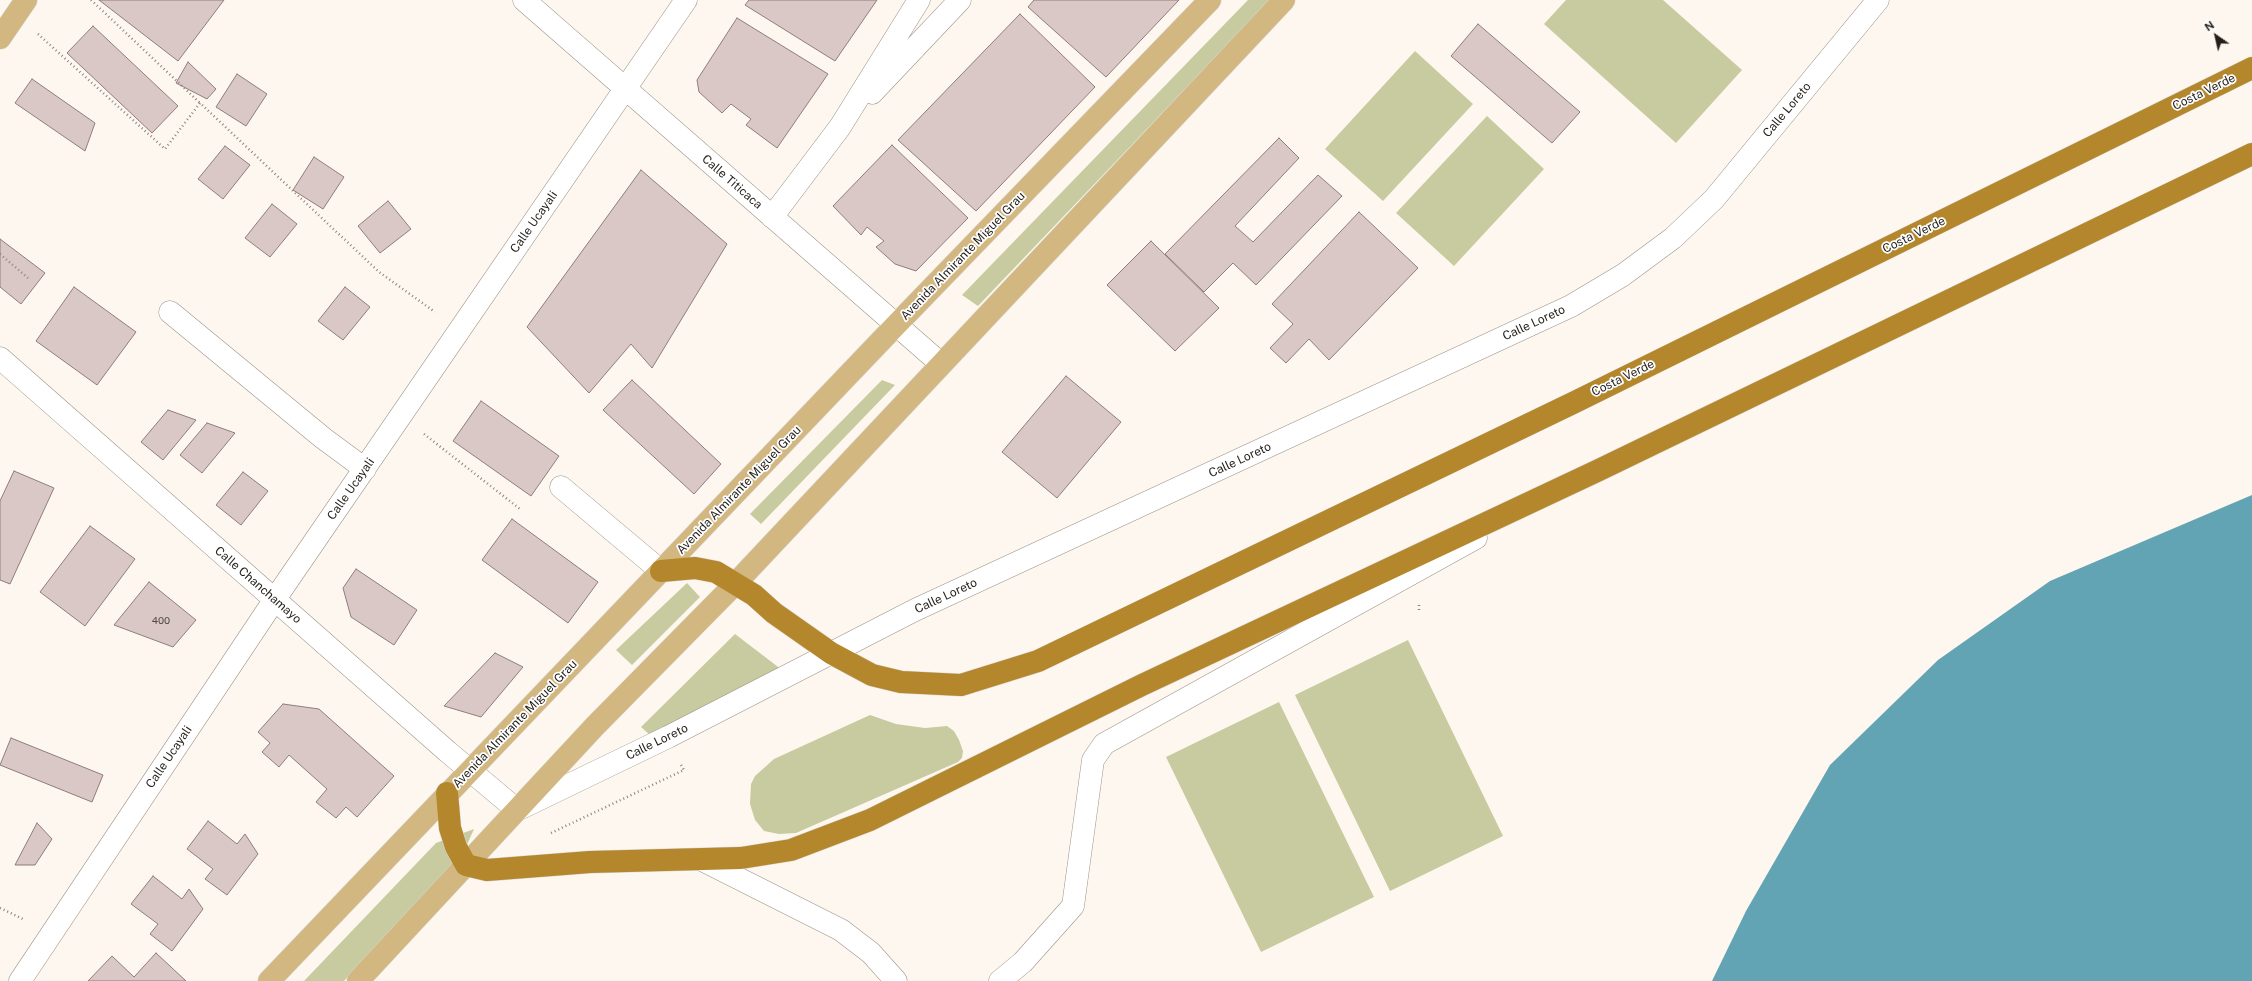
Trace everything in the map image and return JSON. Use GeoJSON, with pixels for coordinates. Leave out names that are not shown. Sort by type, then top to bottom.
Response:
{"type":"FeatureCollection","features":[{"type":"Feature","properties":{"kind":"highway","name":"Costa Verde"},"geometry":{"type":"LineString","coordinates":[[661,571],[695,568],[716,572],[754,596],[774,613],[831,654],[872,675],[901,682],[961,685],[1038,661],[1575,402],[2252,68]]}},
{"type":"Feature","properties":{"kind":"highway"},"geometry":{"type":"LineString","coordinates":[[448,793],[450,828],[456,847],[466,865],[487,870],[590,862],[741,858],[791,850],[870,820],[1142,685],[1599,470],[2252,154]]}},
{"type":"Feature","properties":{"kind":"main road","name":"Avenida Almirante Miguel Grau"},"geometry":{"type":"LineString","coordinates":[[269,981],[896,324],[1210,0]]}},
{"type":"Feature","properties":{"kind":"main road"},"geometry":{"type":"LineString","coordinates":[[358,981],[595,726],[735,584],[940,364],[1284,0]]}},
{"type":"Feature","properties":{"kind":"main road"},"geometry":{"type":"LineString","coordinates":[[0,38],[21,7]]}},
{"type":"Feature","properties":{"kind":"street","name":"Calle Titicaca"},"geometry":{"type":"LineString","coordinates":[[524,0],[940,364]]}},
{"type":"Feature","properties":{"kind":"street","name":"Calle Ucayali"},"geometry":{"type":"LineString","coordinates":[[20,981],[275,599],[686,0]]}},
{"type":"Feature","properties":{"kind":"street"},"geometry":{"type":"LineString","coordinates":[[772,217],[840,127],[919,0]]}},
{"type":"Feature","properties":{"kind":"street"},"geometry":{"type":"LineString","coordinates":[[840,127],[960,0]]}},
{"type":"Feature","properties":{"kind":"street","name":"Calle Loreto"},"geometry":{"type":"LineString","coordinates":[[518,810],[668,737],[915,610],[1571,306],[1623,275],[1672,238],[1714,199],[1878,0]]}},
{"type":"Feature","properties":{"kind":"street"},"geometry":{"type":"LineString","coordinates":[[170,312],[323,438],[365,469]]}},
{"type":"Feature","properties":{"kind":"street","name":"Calle Chanchamayo"},"geometry":{"type":"LineString","coordinates":[[0,358],[470,771],[518,810]]}},
{"type":"Feature","properties":{"kind":"street"},"geometry":{"type":"LineString","coordinates":[[1000,981],[1023,962],[1073,906],[1093,760],[1104,744],[1599,470]]}},
{"type":"Feature","properties":{"kind":"street"},"geometry":{"type":"LineString","coordinates":[[561,487],[661,571]]}},
{"type":"Feature","properties":{"kind":"street"},"geometry":{"type":"LineString","coordinates":[[702,860],[841,930],[871,953],[896,981]]}},
{"type":"Feature","properties":{"kind":"path"},"geometry":{"type":"LineString","coordinates":[[91,0],[379,272],[460,330]]}},
{"type":"Feature","properties":{"kind":"path"},"geometry":{"type":"LineString","coordinates":[[21,7],[165,149],[200,103]]}},
{"type":"Feature","properties":{"kind":"path"},"geometry":{"type":"LineString","coordinates":[[0,254],[28,278]]}},
{"type":"Feature","properties":{"kind":"path"},"geometry":{"type":"LineString","coordinates":[[401,416],[520,509]]}},
{"type":"Feature","properties":{"kind":"path"},"geometry":{"type":"LineString","coordinates":[[544,837],[684,770]]}},
{"type":"Feature","properties":{"kind":"green space"},"geometry":{"type":"Polygon","coordinates":[[[1248,0],[1270,0],[978,306],[962,295],[1248,0]]]}},
{"type":"Feature","properties":{"kind":"green space"},"geometry":{"type":"Polygon","coordinates":[[[1566,0],[1663,0],[1742,70],[1676,143],[1544,24],[1566,0]]]}},
{"type":"Feature","properties":{"kind":"green space"},"geometry":{"type":"Polygon","coordinates":[[[1415,51],[1473,104],[1383,201],[1325,149],[1415,51]]]}},
{"type":"Feature","properties":{"kind":"green space"},"geometry":{"type":"Polygon","coordinates":[[[1487,116],[1544,169],[1454,266],[1396,213],[1487,116]]]}},
{"type":"Feature","properties":{"kind":"green space"},"geometry":{"type":"Polygon","coordinates":[[[882,380],[895,385],[761,524],[750,514],[882,380]]]}},
{"type":"Feature","properties":{"kind":"green space"},"geometry":{"type":"Polygon","coordinates":[[[687,583],[700,597],[632,665],[616,650],[687,583]]]}},
{"type":"Feature","properties":{"kind":"green space"},"geometry":{"type":"Polygon","coordinates":[[[735,634],[786,673],[651,736],[641,727],[735,634]]]}},
{"type":"Feature","properties":{"kind":"green space"},"geometry":{"type":"Polygon","coordinates":[[[1408,640],[1503,836],[1390,891],[1295,695],[1408,640]]]}},
{"type":"Feature","properties":{"kind":"green space"},"geometry":{"type":"Polygon","coordinates":[[[1279,702],[1374,897],[1261,952],[1166,757],[1279,702]]]}},
{"type":"Feature","properties":{"kind":"green space"},"geometry":{"type":"Polygon","coordinates":[[[870,715],[896,724],[925,728],[947,726],[954,731],[959,740],[963,751],[962,758],[958,762],[796,833],[779,834],[764,831],[755,820],[750,804],[751,784],[755,776],[774,759],[870,715]]]}},
{"type":"Feature","properties":{"kind":"green space"},"geometry":{"type":"Polygon","coordinates":[[[474,829],[462,856],[344,981],[304,981],[436,843],[474,829]]]}},
{"type":"Feature","properties":{"kind":"water"},"geometry":{"type":"Polygon","coordinates":[[[2252,495],[2252,981],[1712,981],[1746,911],[1830,765],[1938,660],[2050,581],[2252,495]]]}},
{"type":"Feature","properties":{"kind":"building"},"geometry":{"type":"Polygon","coordinates":[[[99,0],[224,0],[178,61],[99,0]]]}},
{"type":"Feature","properties":{"kind":"building"},"geometry":{"type":"Polygon","coordinates":[[[749,0],[877,0],[835,61],[745,5],[749,0]]]}},
{"type":"Feature","properties":{"kind":"building"},"geometry":{"type":"Polygon","coordinates":[[[1034,0],[1179,0],[1106,77],[1028,7],[1034,0]]]}},
{"type":"Feature","properties":{"kind":"building"},"geometry":{"type":"Polygon","coordinates":[[[1020,14],[1095,87],[976,211],[898,140],[1020,14]]]}},
{"type":"Feature","properties":{"kind":"building"},"geometry":{"type":"Polygon","coordinates":[[[737,18],[828,74],[777,148],[746,125],[751,119],[731,104],[722,113],[699,92],[697,80],[737,18]]]}},
{"type":"Feature","properties":{"kind":"building"},"geometry":{"type":"Polygon","coordinates":[[[1478,24],[1580,112],[1552,143],[1451,56],[1478,24]]]}},
{"type":"Feature","properties":{"kind":"building"},"geometry":{"type":"Polygon","coordinates":[[[93,26],[178,106],[152,133],[67,53],[93,26]]]}},
{"type":"Feature","properties":{"kind":"building"},"geometry":{"type":"Polygon","coordinates":[[[188,62],[216,89],[207,99],[176,83],[188,62]]]}},
{"type":"Feature","properties":{"kind":"building"},"geometry":{"type":"Polygon","coordinates":[[[237,74],[267,94],[246,126],[216,107],[237,74]]]}},
{"type":"Feature","properties":{"kind":"building"},"geometry":{"type":"Polygon","coordinates":[[[32,79],[95,123],[85,151],[15,103],[32,79]]]}},
{"type":"Feature","properties":{"kind":"building"},"geometry":{"type":"Polygon","coordinates":[[[1279,138],[1299,158],[1235,226],[1253,242],[1318,175],[1342,196],[1256,285],[1233,263],[1204,292],[1165,254],[1279,138]]]}},
{"type":"Feature","properties":{"kind":"building"},"geometry":{"type":"Polygon","coordinates":[[[892,145],[968,218],[916,271],[895,264],[876,247],[884,241],[867,227],[861,235],[833,206],[892,145]]]}},
{"type":"Feature","properties":{"kind":"building"},"geometry":{"type":"Polygon","coordinates":[[[225,146],[250,165],[223,199],[198,179],[225,146]]]}},
{"type":"Feature","properties":{"kind":"building"},"geometry":{"type":"Polygon","coordinates":[[[314,157],[344,177],[323,209],[293,190],[314,157]]]}},
{"type":"Feature","properties":{"kind":"building"},"geometry":{"type":"Polygon","coordinates":[[[641,170],[727,244],[652,368],[631,344],[589,393],[527,327],[641,170]]]}},
{"type":"Feature","properties":{"kind":"building"},"geometry":{"type":"Polygon","coordinates":[[[388,201],[411,229],[380,253],[358,226],[388,201]]]}},
{"type":"Feature","properties":{"kind":"building"},"geometry":{"type":"Polygon","coordinates":[[[272,204],[297,224],[270,257],[245,238],[272,204]]]}},
{"type":"Feature","properties":{"kind":"building"},"geometry":{"type":"Polygon","coordinates":[[[1359,212],[1418,268],[1329,360],[1309,339],[1286,363],[1270,348],[1293,324],[1272,304],[1359,212]]]}},
{"type":"Feature","properties":{"kind":"building"},"geometry":{"type":"Polygon","coordinates":[[[0,239],[45,273],[21,304],[0,287],[0,239]]]}},
{"type":"Feature","properties":{"kind":"building"},"geometry":{"type":"Polygon","coordinates":[[[1151,241],[1219,308],[1175,351],[1107,285],[1151,241]]]}},
{"type":"Feature","properties":{"kind":"building"},"geometry":{"type":"Polygon","coordinates":[[[74,287],[136,332],[97,385],[36,341],[74,287]]]}},
{"type":"Feature","properties":{"kind":"building"},"geometry":{"type":"Polygon","coordinates":[[[345,287],[370,307],[343,340],[318,321],[345,287]]]}},
{"type":"Feature","properties":{"kind":"building"},"geometry":{"type":"Polygon","coordinates":[[[1066,376],[1121,422],[1057,498],[1002,452],[1066,376]]]}},
{"type":"Feature","properties":{"kind":"building"},"geometry":{"type":"Polygon","coordinates":[[[632,380],[721,464],[694,494],[603,410],[632,380]]]}},
{"type":"Feature","properties":{"kind":"building"},"geometry":{"type":"Polygon","coordinates":[[[481,401],[559,456],[531,496],[453,441],[481,401]]]}},
{"type":"Feature","properties":{"kind":"building"},"geometry":{"type":"Polygon","coordinates":[[[168,410],[196,420],[163,460],[141,442],[168,410]]]}},
{"type":"Feature","properties":{"kind":"building"},"geometry":{"type":"Polygon","coordinates":[[[207,423],[235,433],[202,473],[180,455],[207,423]]]}},
{"type":"Feature","properties":{"kind":"building"},"geometry":{"type":"Polygon","coordinates":[[[14,471],[54,488],[10,584],[0,580],[0,501],[14,471]]]}},
{"type":"Feature","properties":{"kind":"building"},"geometry":{"type":"Polygon","coordinates":[[[243,472],[268,491],[241,525],[216,505],[243,472]]]}},
{"type":"Feature","properties":{"kind":"building"},"geometry":{"type":"Polygon","coordinates":[[[512,519],[598,582],[568,623],[482,560],[512,519]]]}},
{"type":"Feature","properties":{"kind":"building"},"geometry":{"type":"Polygon","coordinates":[[[90,526],[135,559],[85,626],[40,592],[90,526]]]}},
{"type":"Feature","properties":{"kind":"building"},"geometry":{"type":"Polygon","coordinates":[[[356,569],[417,610],[394,645],[351,617],[343,588],[356,569]]]}},
{"type":"Feature","properties":{"kind":"building"},"geometry":{"type":"Polygon","coordinates":[[[149,582],[196,620],[173,647],[114,625],[149,582]]]}},
{"type":"Feature","properties":{"kind":"building"},"geometry":{"type":"Polygon","coordinates":[[[495,653],[523,667],[481,717],[444,706],[495,653]]]}},
{"type":"Feature","properties":{"kind":"building"},"geometry":{"type":"Polygon","coordinates":[[[283,704],[319,709],[394,776],[357,817],[346,807],[336,818],[316,802],[327,789],[289,755],[279,767],[262,752],[270,743],[258,732],[283,704]]]}},
{"type":"Feature","properties":{"kind":"building"},"geometry":{"type":"Polygon","coordinates":[[[11,738],[103,775],[92,802],[0,765],[11,738]]]}},
{"type":"Feature","properties":{"kind":"building"},"geometry":{"type":"Polygon","coordinates":[[[208,821],[237,844],[245,834],[258,854],[227,895],[205,879],[213,869],[187,849],[208,821]]]}},
{"type":"Feature","properties":{"kind":"building"},"geometry":{"type":"Polygon","coordinates":[[[37,823],[52,839],[35,865],[15,865],[37,823]]]}},
{"type":"Feature","properties":{"kind":"building"},"geometry":{"type":"Polygon","coordinates":[[[153,876],[182,899],[189,889],[203,909],[172,951],[150,934],[158,924],[131,904],[153,876]]]}},
{"type":"Feature","properties":{"kind":"building"},"geometry":{"type":"Polygon","coordinates":[[[156,953],[186,981],[88,981],[112,956],[134,977],[156,953]]]}}]}
